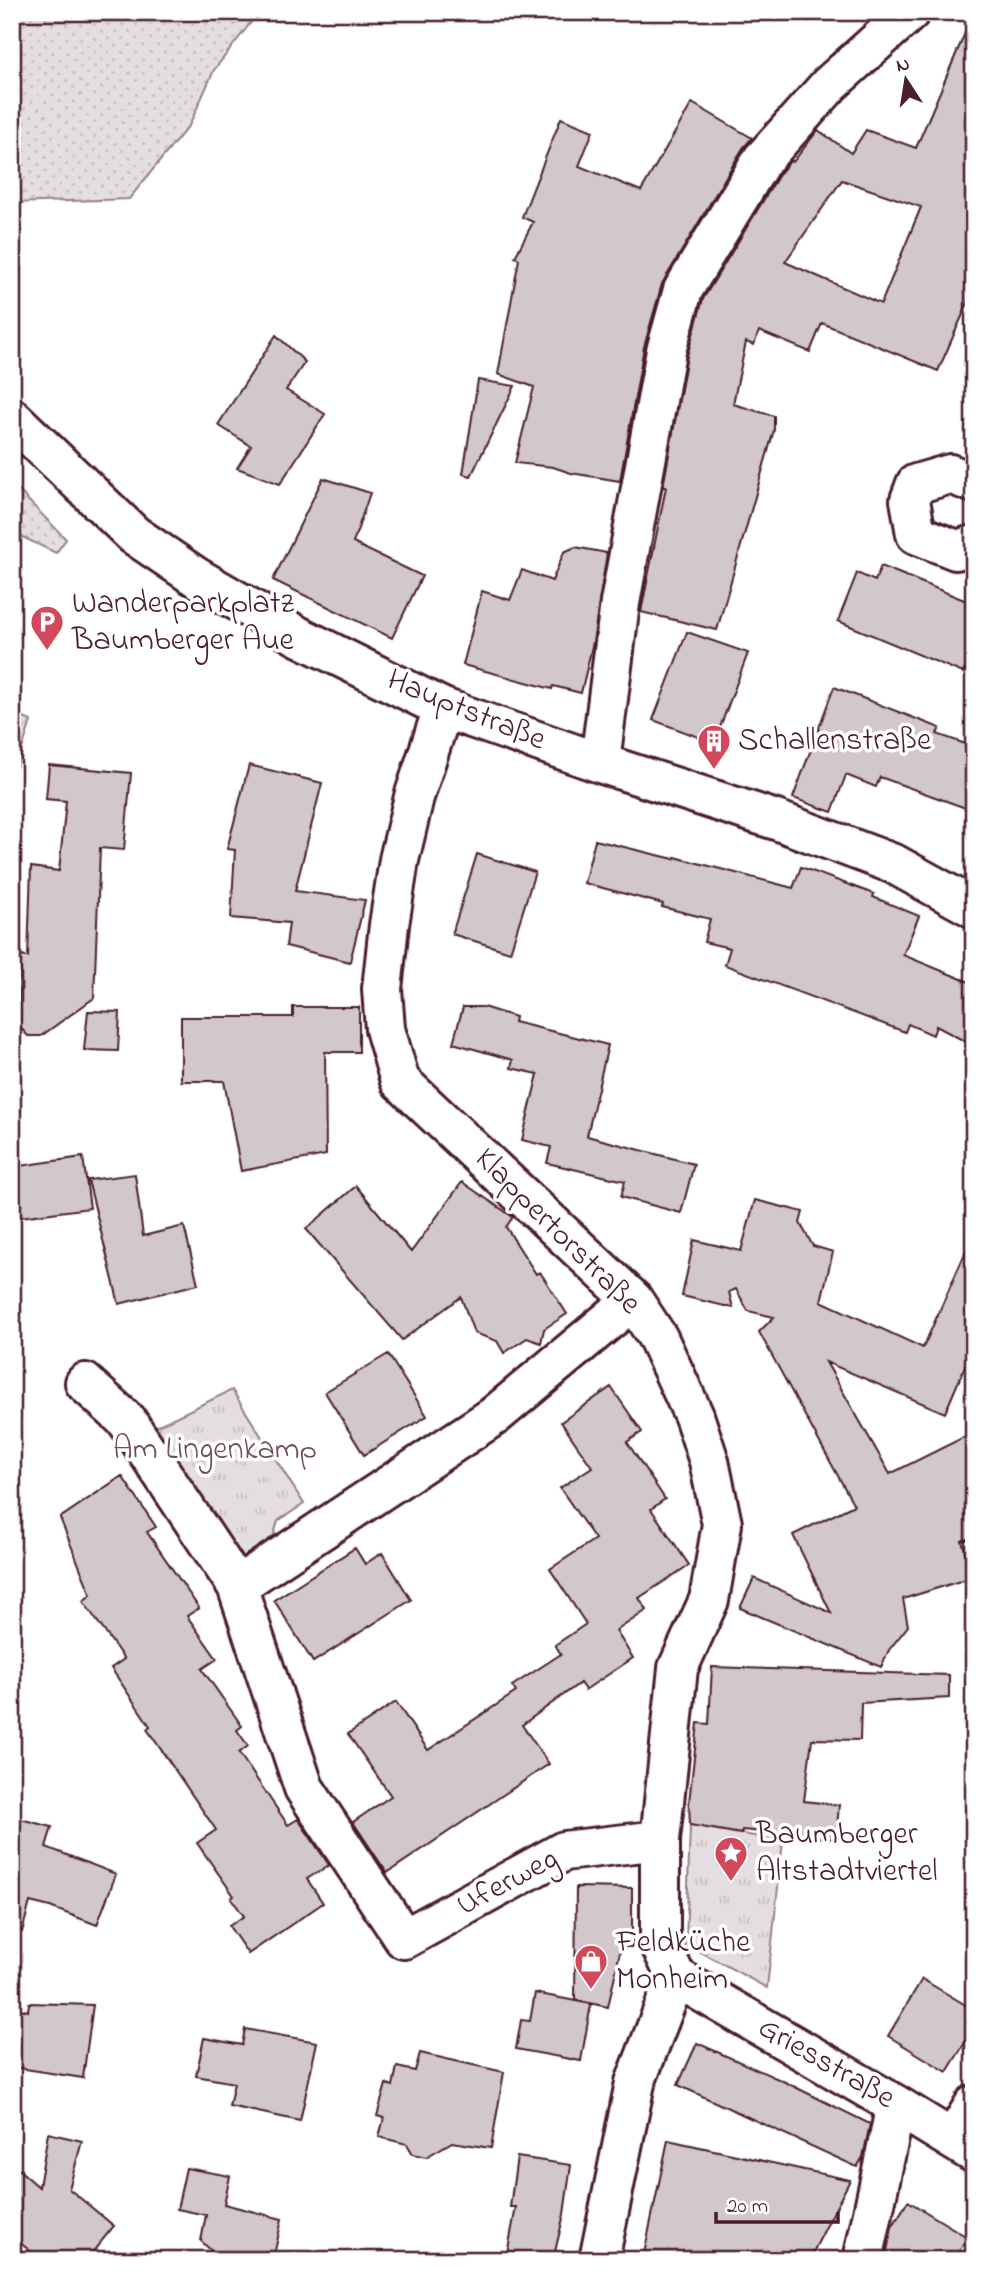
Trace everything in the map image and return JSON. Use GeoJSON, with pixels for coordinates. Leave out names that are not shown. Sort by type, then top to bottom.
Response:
{"type":"FeatureCollection","features":[{"type":"Feature","properties":{"kind":"street"},"geometry":{"type":"LineString","coordinates":[[600,762],[620,604],[666,351],[683,290],[762,160],[830,83],[909,12]]}},
{"type":"Feature","properties":{"kind":"street","name":"Hauptstraße"},"geometry":{"type":"LineString","coordinates":[[12,418],[134,535],[196,577],[298,636],[443,708],[776,820],[894,864],[974,908]]}},
{"type":"Feature","properties":{"kind":"street"},"geometry":{"type":"LineString","coordinates":[[974,483],[950,474],[916,484],[910,500],[916,534],[957,550],[974,545]]}},
{"type":"Feature","properties":{"kind":"street","name":"Klappertorstraße"},"geometry":{"type":"LineString","coordinates":[[443,708],[414,797],[399,860],[389,925],[382,989],[385,1028],[400,1081],[633,1300],[658,1338],[694,1416],[709,1461],[722,1524],[709,1600],[678,1668],[660,1840],[660,1944],[676,1977]]}},
{"type":"Feature","properties":{"kind":"street"},"geometry":{"type":"LineString","coordinates":[[85,1383],[127,1421],[237,1586],[494,1416],[633,1300]]}},
{"type":"Feature","properties":{"kind":"street","name":"Uferweg"},"geometry":{"type":"LineString","coordinates":[[237,1586],[304,1788],[404,1939],[564,1852],[660,1840]]}},
{"type":"Feature","properties":{"kind":"street"},"geometry":{"type":"LineString","coordinates":[[599,2260],[635,2083],[676,1977]]}},
{"type":"Feature","properties":{"kind":"street","name":"Griesstraße"},"geometry":{"type":"LineString","coordinates":[[676,1977],[963,2147]]}},
{"type":"Feature","properties":{"kind":"street"},"geometry":{"type":"LineString","coordinates":[[863,2260],[896,2105]]}},
{"type":"Feature","properties":{"kind":"street"},"geometry":{"type":"LineString","coordinates":[[963,2147],[974,2105]]}},
{"type":"Feature","properties":{"kind":"green space"},"geometry":{"type":"Polygon","coordinates":[[[12,12],[259,12],[214,70],[190,124],[129,199],[12,203],[12,12]]]}},
{"type":"Feature","properties":{"kind":"green space"},"geometry":{"type":"Polygon","coordinates":[[[19,491],[66,539],[56,553],[12,532],[12,500],[19,491]]]}},
{"type":"Feature","properties":{"kind":"green space"},"geometry":{"type":"Polygon","coordinates":[[[12,713],[31,721],[12,780],[12,713]]]}},
{"type":"Feature","properties":{"kind":"green space","name":"Am Lingenkamp"},"geometry":{"type":"Polygon","coordinates":[[[232,1390],[304,1504],[278,1521],[273,1537],[235,1562],[146,1431],[232,1390]]]}},
{"type":"Feature","properties":{"kind":"green space"},"geometry":{"type":"Polygon","coordinates":[[[690,1825],[783,1841],[767,1988],[686,1944],[690,1825]]]}},
{"type":"Feature","properties":{"kind":"building"},"geometry":{"type":"Polygon","coordinates":[[[974,12],[974,289],[938,371],[822,323],[810,352],[759,331],[754,345],[746,342],[733,404],[774,416],[774,430],[717,630],[641,612],[666,487],[663,487],[687,356],[703,299],[780,173],[791,160],[793,162],[818,130],[851,153],[866,130],[916,148],[974,12]],[[842,180],[785,262],[881,304],[921,207],[842,180]]]}},
{"type":"Feature","properties":{"kind":"building"},"geometry":{"type":"Polygon","coordinates":[[[692,103],[752,138],[743,148],[662,284],[644,347],[620,481],[571,473],[553,467],[515,463],[534,387],[498,374],[519,259],[515,257],[533,222],[522,217],[561,118],[593,131],[579,166],[641,191],[692,103]]]}},
{"type":"Feature","properties":{"kind":"building"},"geometry":{"type":"Polygon","coordinates":[[[276,335],[305,362],[286,390],[325,414],[280,484],[237,468],[251,446],[218,425],[276,335]]]}},
{"type":"Feature","properties":{"kind":"building"},"geometry":{"type":"Polygon","coordinates":[[[478,380],[515,386],[471,476],[463,474],[478,380]]]}},
{"type":"Feature","properties":{"kind":"building"},"geometry":{"type":"Polygon","coordinates":[[[323,478],[370,493],[353,543],[422,576],[392,638],[273,580],[323,478]]]}},
{"type":"Feature","properties":{"kind":"building"},"geometry":{"type":"Polygon","coordinates":[[[575,547],[607,553],[593,642],[581,693],[553,686],[552,689],[463,665],[482,591],[510,600],[522,570],[552,581],[564,552],[575,547]]]}},
{"type":"Feature","properties":{"kind":"building"},"geometry":{"type":"Polygon","coordinates":[[[881,566],[974,604],[974,673],[965,669],[963,673],[838,621],[857,573],[875,581],[881,566]]]}},
{"type":"Feature","properties":{"kind":"building"},"geometry":{"type":"Polygon","coordinates":[[[687,632],[748,653],[714,743],[653,720],[687,632]]]}},
{"type":"Feature","properties":{"kind":"building"},"geometry":{"type":"Polygon","coordinates":[[[834,687],[940,728],[937,734],[974,747],[974,811],[880,777],[876,787],[846,775],[832,812],[793,798],[834,687]]]}},
{"type":"Feature","properties":{"kind":"building"},"geometry":{"type":"Polygon","coordinates":[[[49,765],[131,773],[124,850],[100,848],[94,998],[41,1036],[28,1036],[19,1026],[19,996],[20,956],[28,957],[31,867],[59,871],[66,801],[46,799],[49,765]]]}},
{"type":"Feature","properties":{"kind":"building"},"geometry":{"type":"Polygon","coordinates":[[[249,765],[322,783],[295,891],[365,900],[350,962],[286,946],[289,923],[231,918],[235,850],[227,849],[249,765]]]}},
{"type":"Feature","properties":{"kind":"building"},"geometry":{"type":"Polygon","coordinates":[[[595,840],[674,859],[675,857],[793,888],[801,867],[874,894],[873,897],[919,916],[903,955],[974,984],[974,1046],[936,1026],[933,1035],[908,1024],[905,1032],[725,965],[730,948],[704,942],[710,919],[584,883],[595,840]]]}},
{"type":"Feature","properties":{"kind":"building"},"geometry":{"type":"Polygon","coordinates":[[[477,854],[535,872],[510,952],[452,934],[477,854]]]}},
{"type":"Feature","properties":{"kind":"building"},"geometry":{"type":"Polygon","coordinates":[[[293,1007],[359,1007],[359,1052],[325,1052],[326,1155],[241,1171],[224,1081],[181,1081],[181,1017],[293,1017],[293,1007]]]}},
{"type":"Feature","properties":{"kind":"building"},"geometry":{"type":"Polygon","coordinates":[[[463,1007],[483,1007],[515,1017],[514,1022],[608,1045],[587,1136],[694,1164],[681,1213],[621,1197],[625,1181],[547,1163],[551,1147],[522,1140],[538,1074],[511,1068],[513,1060],[453,1043],[463,1007]]]}},
{"type":"Feature","properties":{"kind":"building"},"geometry":{"type":"Polygon","coordinates":[[[88,1011],[120,1012],[118,1051],[84,1050],[88,1011]]]}},
{"type":"Feature","properties":{"kind":"building"},"geometry":{"type":"Polygon","coordinates":[[[83,1157],[90,1208],[12,1218],[12,1167],[83,1157]]]}},
{"type":"Feature","properties":{"kind":"building"},"geometry":{"type":"Polygon","coordinates":[[[135,1174],[143,1236],[184,1226],[198,1284],[119,1304],[88,1180],[135,1174]]]}},
{"type":"Feature","properties":{"kind":"building"},"geometry":{"type":"Polygon","coordinates":[[[462,1182],[513,1217],[506,1227],[536,1274],[540,1272],[567,1314],[544,1329],[541,1343],[527,1338],[504,1353],[497,1341],[474,1333],[461,1297],[402,1340],[306,1229],[356,1186],[411,1252],[462,1182]]]}},
{"type":"Feature","properties":{"kind":"building"},"geometry":{"type":"Polygon","coordinates":[[[755,1200],[803,1212],[800,1223],[813,1246],[833,1252],[821,1301],[923,1348],[974,1233],[974,1345],[945,1413],[826,1362],[890,1474],[974,1432],[974,1537],[962,1541],[973,1577],[903,1599],[908,1626],[889,1650],[881,1667],[740,1608],[754,1578],[831,1613],[793,1535],[854,1505],[759,1332],[774,1317],[748,1311],[736,1289],[729,1292],[733,1308],[682,1296],[694,1240],[741,1251],[755,1200]]]}},
{"type":"Feature","properties":{"kind":"building"},"geometry":{"type":"Polygon","coordinates":[[[388,1354],[427,1416],[364,1455],[325,1392],[388,1354]]]}},
{"type":"Feature","properties":{"kind":"building"},"geometry":{"type":"Polygon","coordinates":[[[611,1387],[642,1432],[627,1442],[665,1499],[651,1509],[689,1565],[639,1598],[647,1610],[616,1631],[633,1658],[585,1690],[580,1683],[522,1725],[549,1764],[387,1873],[353,1822],[391,1796],[348,1734],[396,1702],[428,1750],[516,1692],[512,1686],[561,1654],[555,1645],[586,1624],[550,1569],[595,1539],[560,1488],[592,1467],[561,1422],[611,1387]]]}},
{"type":"Feature","properties":{"kind":"building"},"geometry":{"type":"Polygon","coordinates":[[[122,1476],[156,1527],[147,1532],[199,1608],[187,1616],[217,1659],[202,1669],[242,1726],[237,1730],[248,1746],[239,1753],[288,1825],[298,1819],[329,1865],[307,1879],[323,1903],[248,1954],[229,1926],[244,1916],[231,1898],[234,1896],[197,1843],[216,1830],[147,1729],[150,1726],[111,1668],[124,1659],[83,1601],[91,1595],[60,1518],[122,1476]]]}},
{"type":"Feature","properties":{"kind":"building"},"geometry":{"type":"Polygon","coordinates":[[[355,1548],[365,1564],[382,1553],[411,1600],[313,1662],[274,1600],[355,1548]]]}},
{"type":"Feature","properties":{"kind":"building"},"geometry":{"type":"Polygon","coordinates":[[[712,1667],[949,1675],[949,1698],[861,1703],[860,1740],[812,1739],[804,1801],[839,1805],[836,1839],[742,1830],[741,1834],[690,1825],[689,1802],[698,1723],[709,1724],[712,1667]]]}},
{"type":"Feature","properties":{"kind":"building"},"geometry":{"type":"Polygon","coordinates":[[[12,1817],[52,1827],[46,1847],[116,1874],[97,1925],[30,1902],[22,1932],[12,1931],[12,1817]]]}},
{"type":"Feature","properties":{"kind":"building"},"geometry":{"type":"Polygon","coordinates":[[[576,1887],[632,1888],[632,1947],[621,1947],[608,2007],[575,2000],[576,1887]]]}},
{"type":"Feature","properties":{"kind":"building"},"geometry":{"type":"Polygon","coordinates":[[[922,1979],[974,2010],[974,2028],[947,2072],[888,2036],[922,1979]]]}},
{"type":"Feature","properties":{"kind":"building"},"geometry":{"type":"Polygon","coordinates":[[[535,1993],[591,2004],[581,2061],[516,2049],[521,2020],[530,2021],[535,1993]]]}},
{"type":"Feature","properties":{"kind":"building"},"geometry":{"type":"Polygon","coordinates":[[[29,2003],[93,2005],[83,2078],[12,2067],[12,2007],[28,2011],[29,2003]]]}},
{"type":"Feature","properties":{"kind":"building"},"geometry":{"type":"Polygon","coordinates":[[[245,2029],[317,2042],[300,2121],[229,2106],[234,2083],[196,2076],[204,2038],[242,2045],[245,2029]]]}},
{"type":"Feature","properties":{"kind":"building"},"geometry":{"type":"Polygon","coordinates":[[[697,2043],[870,2124],[863,2157],[857,2167],[678,2085],[697,2043]]]}},
{"type":"Feature","properties":{"kind":"building"},"geometry":{"type":"Polygon","coordinates":[[[420,2053],[504,2072],[491,2148],[452,2142],[426,2157],[413,2154],[407,2144],[379,2137],[384,2118],[377,2116],[386,2084],[393,2086],[397,2067],[415,2071],[420,2053]]]}},
{"type":"Feature","properties":{"kind":"building"},"geometry":{"type":"Polygon","coordinates":[[[48,2133],[82,2141],[69,2189],[114,2226],[86,2260],[41,2260],[12,2236],[12,2164],[39,2187],[48,2133]]]}},
{"type":"Feature","properties":{"kind":"building"},"geometry":{"type":"Polygon","coordinates":[[[668,2140],[850,2180],[809,2260],[676,2260],[644,2254],[668,2140]]]}},
{"type":"Feature","properties":{"kind":"building"},"geometry":{"type":"Polygon","coordinates":[[[517,2157],[571,2165],[564,2214],[553,2260],[506,2260],[516,2207],[510,2207],[517,2157]]]}},
{"type":"Feature","properties":{"kind":"building"},"geometry":{"type":"Polygon","coordinates":[[[186,2168],[230,2176],[224,2204],[282,2219],[273,2260],[221,2260],[201,2241],[206,2215],[177,2209],[186,2168]]]}},
{"type":"Feature","properties":{"kind":"building"},"geometry":{"type":"Polygon","coordinates":[[[908,2201],[967,2237],[954,2260],[885,2260],[892,2227],[908,2201]]]}},
{"type":"Feature","properties":{"kind":"place","name":"Wanderparkplatz Baumberger Aue"},"geometry":{"type":"Point","coordinates":[47,652]}},
{"type":"Feature","properties":{"kind":"place","name":"Schallenstraße"},"geometry":{"type":"Point","coordinates":[714,771]}},
{"type":"Feature","properties":{"kind":"place","name":"Baumberger Altstadtviertel"},"geometry":{"type":"Point","coordinates":[731,1883]}},
{"type":"Feature","properties":{"kind":"place","name":"Feldküche Monheim"},"geometry":{"type":"Point","coordinates":[591,1991]}}]}
